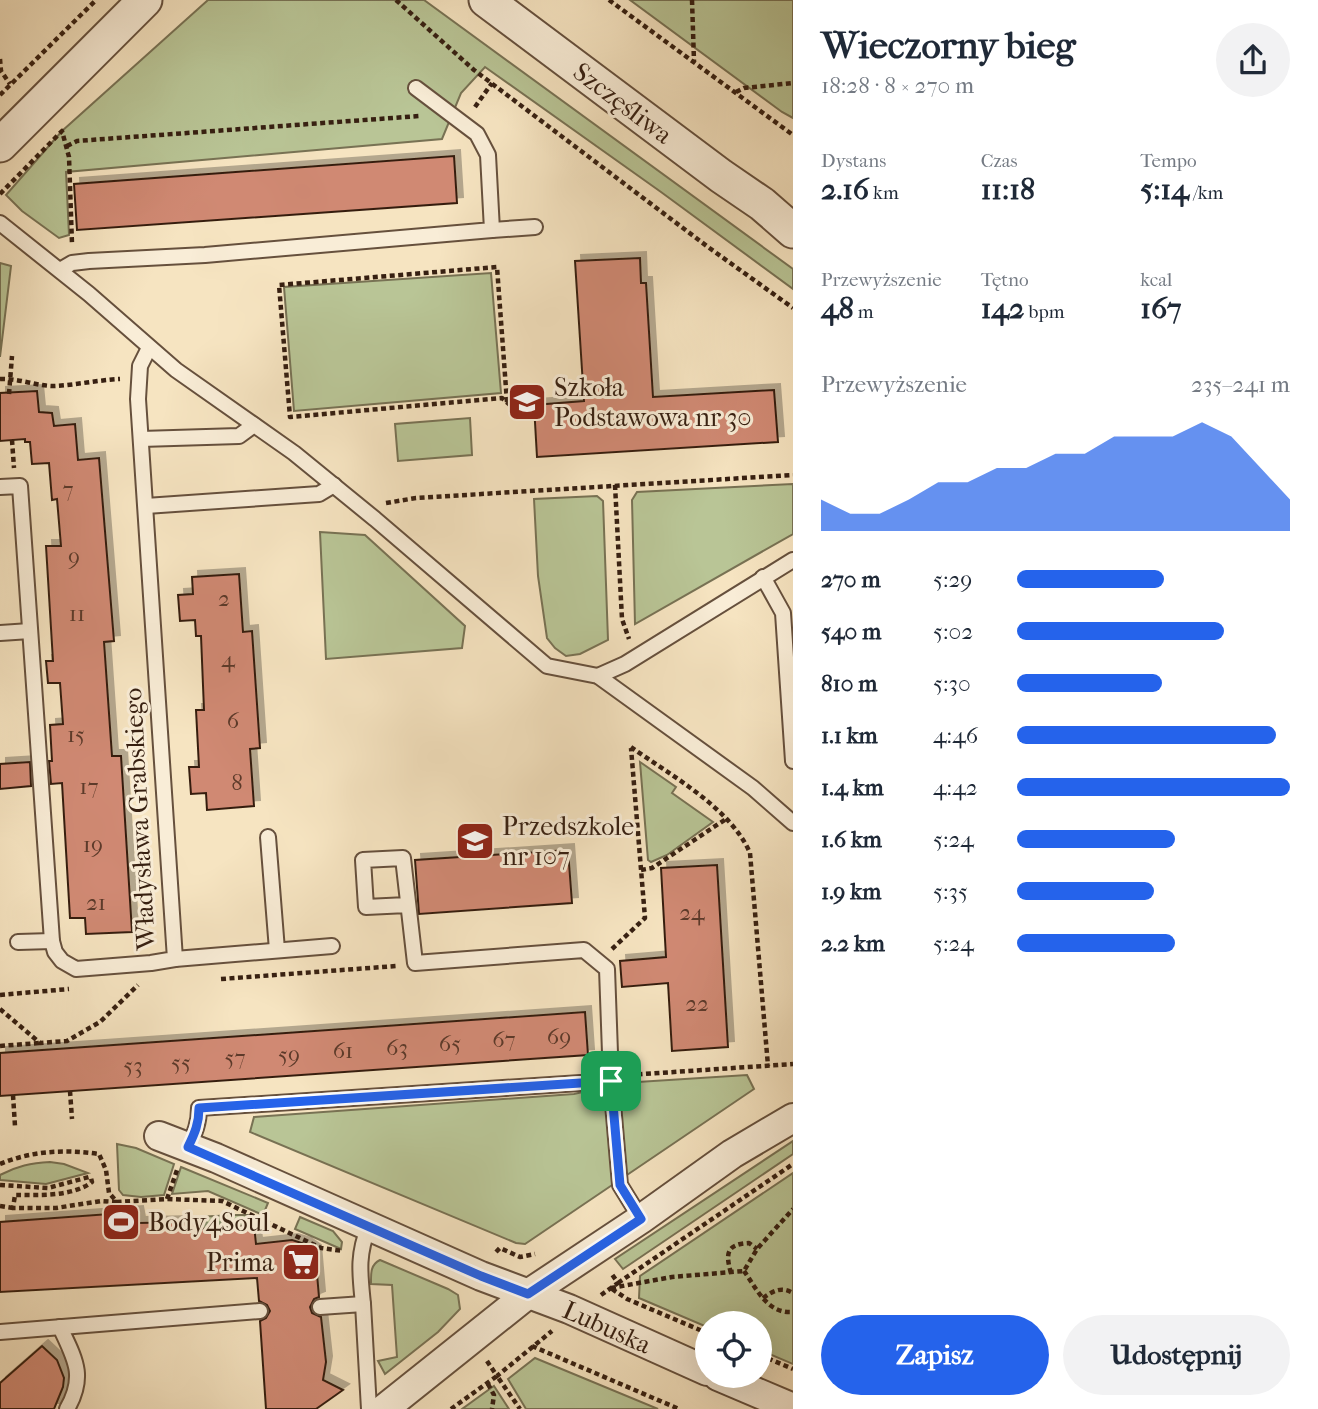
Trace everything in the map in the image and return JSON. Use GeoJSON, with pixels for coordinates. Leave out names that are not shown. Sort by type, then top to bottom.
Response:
{"type":"FeatureCollection","features":[{"type":"Feature","properties":{"kind":"street"},"geometry":{"type":"LineString","coordinates":[[1,160],[145,0]]}},
{"type":"Feature","properties":{"kind":"street","name":"Szczęśliwa"},"geometry":{"type":"LineString","coordinates":[[486,0],[721,176],[778,208],[793,231]]}},
{"type":"Feature","properties":{"kind":"street"},"geometry":{"type":"LineString","coordinates":[[384,1409],[528,1294],[641,1219],[732,1154],[793,1118]]}},
{"type":"Feature","properties":{"kind":"street","name":"Lubuska"},"geometry":{"type":"LineString","coordinates":[[159,1136],[481,1276],[569,1309],[695,1366]]}},
{"type":"Feature","properties":{"kind":"street"},"geometry":{"type":"LineString","coordinates":[[746,1388],[793,1408]]}},
{"type":"Feature","properties":{"kind":"lane"},"geometry":{"type":"LineString","coordinates":[[416,88],[477,134],[488,155],[492,230]]}},
{"type":"Feature","properties":{"kind":"lane"},"geometry":{"type":"LineString","coordinates":[[0,223],[66,266],[149,348],[294,453],[547,666],[597,676],[753,788],[793,823]]}},
{"type":"Feature","properties":{"kind":"lane"},"geometry":{"type":"LineString","coordinates":[[66,266],[535,226]]}},
{"type":"Feature","properties":{"kind":"lane","name":"Władysława Grabskiego"},"geometry":{"type":"LineString","coordinates":[[51,941],[62,961],[76,969],[176,959],[141,439],[140,366],[149,348]]}},
{"type":"Feature","properties":{"kind":"lane"},"geometry":{"type":"LineString","coordinates":[[141,439],[239,436],[254,425]]}},
{"type":"Feature","properties":{"kind":"lane"},"geometry":{"type":"LineString","coordinates":[[146,506],[318,494],[334,485]]}},
{"type":"Feature","properties":{"kind":"lane"},"geometry":{"type":"LineString","coordinates":[[0,487],[20,486],[51,941],[18,942]]}},
{"type":"Feature","properties":{"kind":"lane"},"geometry":{"type":"LineString","coordinates":[[597,676],[625,664],[793,560]]}},
{"type":"Feature","properties":{"kind":"lane"},"geometry":{"type":"LineString","coordinates":[[763,577],[783,613],[793,761]]}},
{"type":"Feature","properties":{"kind":"lane"},"geometry":{"type":"LineString","coordinates":[[0,633],[30,631]]}},
{"type":"Feature","properties":{"kind":"lane"},"geometry":{"type":"LineString","coordinates":[[268,837],[277,950]]}},
{"type":"Feature","properties":{"kind":"lane"},"geometry":{"type":"LineString","coordinates":[[407,905],[415,963],[584,950],[607,969],[611,1081],[620,1185],[641,1219]]}},
{"type":"Feature","properties":{"kind":"lane"},"geometry":{"type":"LineString","coordinates":[[176,959],[332,946]]}},
{"type":"Feature","properties":{"kind":"lane"},"geometry":{"type":"LineString","coordinates":[[188,1147],[196,1131],[199,1108],[611,1081]]}},
{"type":"Feature","properties":{"kind":"lane"},"geometry":{"type":"LineString","coordinates":[[369,1226],[360,1253],[369,1409]]}},
{"type":"Feature","properties":{"kind":"lane"},"geometry":{"type":"LineString","coordinates":[[320,1307],[363,1304]]}},
{"type":"Feature","properties":{"kind":"lane"},"geometry":{"type":"LineString","coordinates":[[0,1332],[260,1311]]}},
{"type":"Feature","properties":{"kind":"lane"},"geometry":{"type":"LineString","coordinates":[[60,1327],[78,1371],[78,1387],[67,1409]]}},
{"type":"Feature","properties":{"kind":"path"},"geometry":{"type":"LineString","coordinates":[[0,95],[90,2],[96,0]]}},
{"type":"Feature","properties":{"kind":"path"},"geometry":{"type":"LineString","coordinates":[[396,0],[492,83],[793,308]]}},
{"type":"Feature","properties":{"kind":"path"},"geometry":{"type":"LineString","coordinates":[[609,0],[793,135]]}},
{"type":"Feature","properties":{"kind":"path"},"geometry":{"type":"LineString","coordinates":[[692,0],[694,62]]}},
{"type":"Feature","properties":{"kind":"path"},"geometry":{"type":"LineString","coordinates":[[0,59],[1,71],[10,84]]}},
{"type":"Feature","properties":{"kind":"path"},"geometry":{"type":"LineString","coordinates":[[464,122],[492,83]]}},
{"type":"Feature","properties":{"kind":"path"},"geometry":{"type":"LineString","coordinates":[[735,92],[744,88],[793,83]]}},
{"type":"Feature","properties":{"kind":"path"},"geometry":{"type":"LineString","coordinates":[[67,146],[77,141],[431,115],[439,104]]}},
{"type":"Feature","properties":{"kind":"path"},"geometry":{"type":"LineString","coordinates":[[0,194],[62,131],[69,157],[66,266]]}},
{"type":"Feature","properties":{"kind":"path"},"geometry":{"type":"LineString","coordinates":[[1,160],[11,183]]}},
{"type":"Feature","properties":{"kind":"path"},"geometry":{"type":"LineString","coordinates":[[507,402],[496,267],[279,285],[290,417],[502,398],[519,413]]}},
{"type":"Feature","properties":{"kind":"path"},"geometry":{"type":"LineString","coordinates":[[9,394],[12,356]]}},
{"type":"Feature","properties":{"kind":"path"},"geometry":{"type":"LineString","coordinates":[[0,379],[54,386],[139,379]]}},
{"type":"Feature","properties":{"kind":"path"},"geometry":{"type":"LineString","coordinates":[[12,440],[15,472]]}},
{"type":"Feature","properties":{"kind":"path"},"geometry":{"type":"LineString","coordinates":[[387,502],[793,475]]}},
{"type":"Feature","properties":{"kind":"path"},"geometry":{"type":"LineString","coordinates":[[615,485],[622,619],[625,630]]}},
{"type":"Feature","properties":{"kind":"path"},"geometry":{"type":"LineString","coordinates":[[598,962],[645,918],[631,747],[706,801],[744,839],[750,853],[768,1066]]}},
{"type":"Feature","properties":{"kind":"path"},"geometry":{"type":"LineString","coordinates":[[641,870],[652,867],[726,819]]}},
{"type":"Feature","properties":{"kind":"path"},"geometry":{"type":"LineString","coordinates":[[0,1046],[67,1041],[100,1022],[141,983]]}},
{"type":"Feature","properties":{"kind":"path"},"geometry":{"type":"LineString","coordinates":[[0,1009],[40,1043]]}},
{"type":"Feature","properties":{"kind":"path"},"geometry":{"type":"LineString","coordinates":[[67,1041],[68,1048]]}},
{"type":"Feature","properties":{"kind":"path"},"geometry":{"type":"LineString","coordinates":[[10,1046],[10,1052]]}},
{"type":"Feature","properties":{"kind":"path"},"geometry":{"type":"LineString","coordinates":[[611,1081],[624,1076],[793,1064]]}},
{"type":"Feature","properties":{"kind":"path"},"geometry":{"type":"LineString","coordinates":[[70,1091],[72,1119]]}},
{"type":"Feature","properties":{"kind":"path"},"geometry":{"type":"LineString","coordinates":[[13,1095],[15,1126]]}},
{"type":"Feature","properties":{"kind":"path"},"geometry":{"type":"LineString","coordinates":[[0,1164],[32,1153],[76,1150],[99,1154],[106,1170],[109,1193],[117,1202]]}},
{"type":"Feature","properties":{"kind":"path"},"geometry":{"type":"LineString","coordinates":[[598,1298],[793,1164]]}},
{"type":"Feature","properties":{"kind":"path"},"geometry":{"type":"LineString","coordinates":[[0,1185],[48,1188],[91,1178],[92,1182],[81,1188],[15,1195],[13,1208]]}},
{"type":"Feature","properties":{"kind":"path"},"geometry":{"type":"LineString","coordinates":[[0,1206],[56,1208],[101,1200],[222,1201],[321,1248],[360,1253]]}},
{"type":"Feature","properties":{"kind":"path"},"geometry":{"type":"LineString","coordinates":[[744,1271],[757,1249],[793,1209]]}},
{"type":"Feature","properties":{"kind":"path"},"geometry":{"type":"LineString","coordinates":[[731,1273],[726,1259],[729,1249],[737,1243],[749,1243],[757,1249]]}},
{"type":"Feature","properties":{"kind":"path"},"geometry":{"type":"LineString","coordinates":[[492,1256],[500,1248],[520,1257],[544,1250]]}},
{"type":"Feature","properties":{"kind":"path"},"geometry":{"type":"LineString","coordinates":[[606,1266],[618,1283]]}},
{"type":"Feature","properties":{"kind":"path"},"geometry":{"type":"LineString","coordinates":[[611,1288],[672,1277],[744,1271]]}},
{"type":"Feature","properties":{"kind":"path"},"geometry":{"type":"LineString","coordinates":[[744,1271],[766,1303],[777,1311],[793,1312]]}},
{"type":"Feature","properties":{"kind":"path"},"geometry":{"type":"LineString","coordinates":[[611,1288],[627,1299],[695,1328]]}},
{"type":"Feature","properties":{"kind":"path"},"geometry":{"type":"LineString","coordinates":[[762,1298],[775,1290],[784,1289],[793,1293]]}},
{"type":"Feature","properties":{"kind":"path"},"geometry":{"type":"LineString","coordinates":[[451,1409],[488,1384],[559,1326]]}},
{"type":"Feature","properties":{"kind":"path"},"geometry":{"type":"LineString","coordinates":[[532,1346],[668,1407],[679,1409]]}},
{"type":"Feature","properties":{"kind":"path"},"geometry":{"type":"LineString","coordinates":[[484,1357],[520,1409]]}},
{"type":"Feature","properties":{"kind":"path"},"geometry":{"type":"LineString","coordinates":[[772,1360],[793,1369]]}},
{"type":"Feature","properties":{"kind":"path"},"geometry":{"type":"LineString","coordinates":[[488,1384],[494,1395],[492,1409]]}},
{"type":"Feature","properties":{"kind":"green space"},"geometry":{"type":"Polygon","coordinates":[[[208,0],[424,0],[793,269],[793,289],[485,67],[461,93],[442,139],[66,172],[69,235],[59,238],[22,211],[6,195],[62,131],[208,0]]]}},
{"type":"Feature","properties":{"kind":"green space"},"geometry":{"type":"Polygon","coordinates":[[[630,0],[793,0],[793,118],[782,112],[630,0]]]}},
{"type":"Feature","properties":{"kind":"green space"},"geometry":{"type":"Polygon","coordinates":[[[0,263],[11,266],[0,357],[0,263]]]}},
{"type":"Feature","properties":{"kind":"green space"},"geometry":{"type":"Polygon","coordinates":[[[491,273],[501,393],[294,411],[284,287],[491,273]]]}},
{"type":"Feature","properties":{"kind":"green space"},"geometry":{"type":"Polygon","coordinates":[[[470,418],[472,455],[398,461],[395,424],[470,418]]]}},
{"type":"Feature","properties":{"kind":"green space"},"geometry":{"type":"Polygon","coordinates":[[[793,484],[793,534],[635,624],[632,500],[637,492],[793,484]]]}},
{"type":"Feature","properties":{"kind":"green space"},"geometry":{"type":"Polygon","coordinates":[[[597,496],[603,501],[608,640],[580,654],[566,656],[547,638],[538,576],[534,499],[597,496]]]}},
{"type":"Feature","properties":{"kind":"green space"},"geometry":{"type":"Polygon","coordinates":[[[320,532],[365,535],[465,626],[462,648],[326,659],[320,532]]]}},
{"type":"Feature","properties":{"kind":"green space"},"geometry":{"type":"Polygon","coordinates":[[[640,762],[676,787],[672,793],[713,822],[667,855],[651,862],[648,860],[640,762]]]}},
{"type":"Feature","properties":{"kind":"green space"},"geometry":{"type":"Polygon","coordinates":[[[747,1075],[754,1089],[525,1244],[516,1243],[250,1132],[254,1117],[574,1094],[622,1083],[747,1075]]]}},
{"type":"Feature","properties":{"kind":"green space"},"geometry":{"type":"Polygon","coordinates":[[[793,1141],[793,1154],[623,1269],[615,1259],[793,1141]]]}},
{"type":"Feature","properties":{"kind":"green space"},"geometry":{"type":"Polygon","coordinates":[[[117,1144],[136,1148],[174,1164],[164,1195],[123,1195],[119,1190],[117,1144]]]}},
{"type":"Feature","properties":{"kind":"green space"},"geometry":{"type":"Polygon","coordinates":[[[50,1162],[88,1173],[46,1184],[0,1180],[0,1175],[12,1169],[50,1162]]]}},
{"type":"Feature","properties":{"kind":"green space"},"geometry":{"type":"Polygon","coordinates":[[[181,1167],[268,1203],[263,1215],[208,1191],[172,1194],[181,1167]]]}},
{"type":"Feature","properties":{"kind":"green space"},"geometry":{"type":"Polygon","coordinates":[[[793,1173],[793,1364],[772,1355],[772,1311],[695,1311],[695,1322],[639,1298],[640,1276],[793,1173]]]}},
{"type":"Feature","properties":{"kind":"green space"},"geometry":{"type":"Polygon","coordinates":[[[248,1215],[253,1219],[254,1225],[198,1229],[196,1217],[248,1215]]]}},
{"type":"Feature","properties":{"kind":"green space"},"geometry":{"type":"Polygon","coordinates":[[[300,1217],[333,1231],[342,1242],[341,1249],[295,1229],[300,1217]]]}},
{"type":"Feature","properties":{"kind":"green space"},"geometry":{"type":"Polygon","coordinates":[[[380,1260],[458,1295],[460,1309],[438,1332],[385,1374],[378,1361],[397,1357],[392,1285],[371,1284],[373,1267],[380,1260]]]}},
{"type":"Feature","properties":{"kind":"green space"},"geometry":{"type":"Polygon","coordinates":[[[535,1358],[658,1409],[526,1409],[508,1379],[535,1358]]]}},
{"type":"Feature","properties":{"kind":"green space"},"geometry":{"type":"Polygon","coordinates":[[[494,1386],[509,1409],[462,1409],[491,1388],[494,1386]]]}},
{"type":"Feature","properties":{"kind":"building"},"geometry":{"type":"Polygon","coordinates":[[[454,156],[457,203],[77,230],[74,184],[454,156]]]}},
{"type":"Feature","properties":{"kind":"building"},"geometry":{"type":"Polygon","coordinates":[[[640,258],[641,283],[646,283],[653,397],[774,390],[778,442],[537,457],[534,405],[584,401],[575,261],[640,258]]]}},
{"type":"Feature","properties":{"kind":"building"},"geometry":{"type":"Polygon","coordinates":[[[37,391],[39,412],[52,413],[54,426],[75,424],[78,460],[99,458],[114,641],[104,642],[112,756],[121,756],[132,932],[86,934],[85,918],[70,918],[62,783],[51,784],[49,761],[52,761],[50,725],[63,724],[60,683],[48,683],[46,661],[53,661],[46,546],[61,546],[57,499],[52,500],[49,463],[32,464],[30,442],[25,442],[25,439],[0,441],[0,393],[37,391]]]}},
{"type":"Feature","properties":{"kind":"building"},"geometry":{"type":"Polygon","coordinates":[[[239,574],[243,632],[252,631],[260,748],[250,749],[254,806],[207,810],[206,793],[191,794],[189,767],[199,767],[196,710],[204,710],[201,636],[196,636],[195,620],[180,621],[178,595],[193,594],[192,577],[239,574]]]}},
{"type":"Feature","properties":{"kind":"building"},"geometry":{"type":"Polygon","coordinates":[[[30,762],[31,786],[0,789],[0,764],[30,762]]]}},
{"type":"Feature","properties":{"kind":"building"},"geometry":{"type":"Polygon","coordinates":[[[568,850],[572,903],[419,914],[415,860],[568,850]]]}},
{"type":"Feature","properties":{"kind":"building"},"geometry":{"type":"Polygon","coordinates":[[[717,865],[728,1047],[672,1051],[668,983],[622,987],[620,961],[666,957],[661,868],[717,865]]]}},
{"type":"Feature","properties":{"kind":"building"},"geometry":{"type":"Polygon","coordinates":[[[585,1012],[588,1055],[0,1096],[0,1053],[585,1012]]]}},
{"type":"Feature","properties":{"kind":"building"},"geometry":{"type":"Polygon","coordinates":[[[137,1212],[139,1223],[190,1222],[202,1229],[254,1225],[256,1244],[292,1240],[315,1251],[319,1297],[314,1299],[310,1307],[312,1313],[321,1317],[326,1362],[323,1380],[343,1390],[316,1409],[266,1409],[260,1321],[266,1318],[270,1311],[267,1305],[259,1301],[257,1278],[0,1292],[0,1222],[137,1212]]]}},
{"type":"Feature","properties":{"kind":"building"},"geometry":{"type":"Polygon","coordinates":[[[42,1346],[57,1360],[64,1378],[54,1409],[0,1409],[0,1383],[42,1346]]]}},
{"type":"Feature","properties":{"kind":"place","name":"Szkoła Podstawowa nr 30"},"geometry":{"type":"Point","coordinates":[527,402]}},
{"type":"Feature","properties":{"kind":"place","name":"Przedszkole nr 107"},"geometry":{"type":"Point","coordinates":[475,841]}},
{"type":"Feature","properties":{"kind":"place","name":"Body4Soul"},"geometry":{"type":"Point","coordinates":[121,1222]}},
{"type":"Feature","properties":{"kind":"place","name":"Prima"},"geometry":{"type":"Point","coordinates":[301,1262]}},
{"type":"Feature","properties":{"kind":"route"},"geometry":{"type":"LineString","coordinates":[[611,1081],[620,1185],[641,1219],[528,1294],[481,1276],[188,1147],[196,1131],[199,1108],[611,1081]]}}]}
